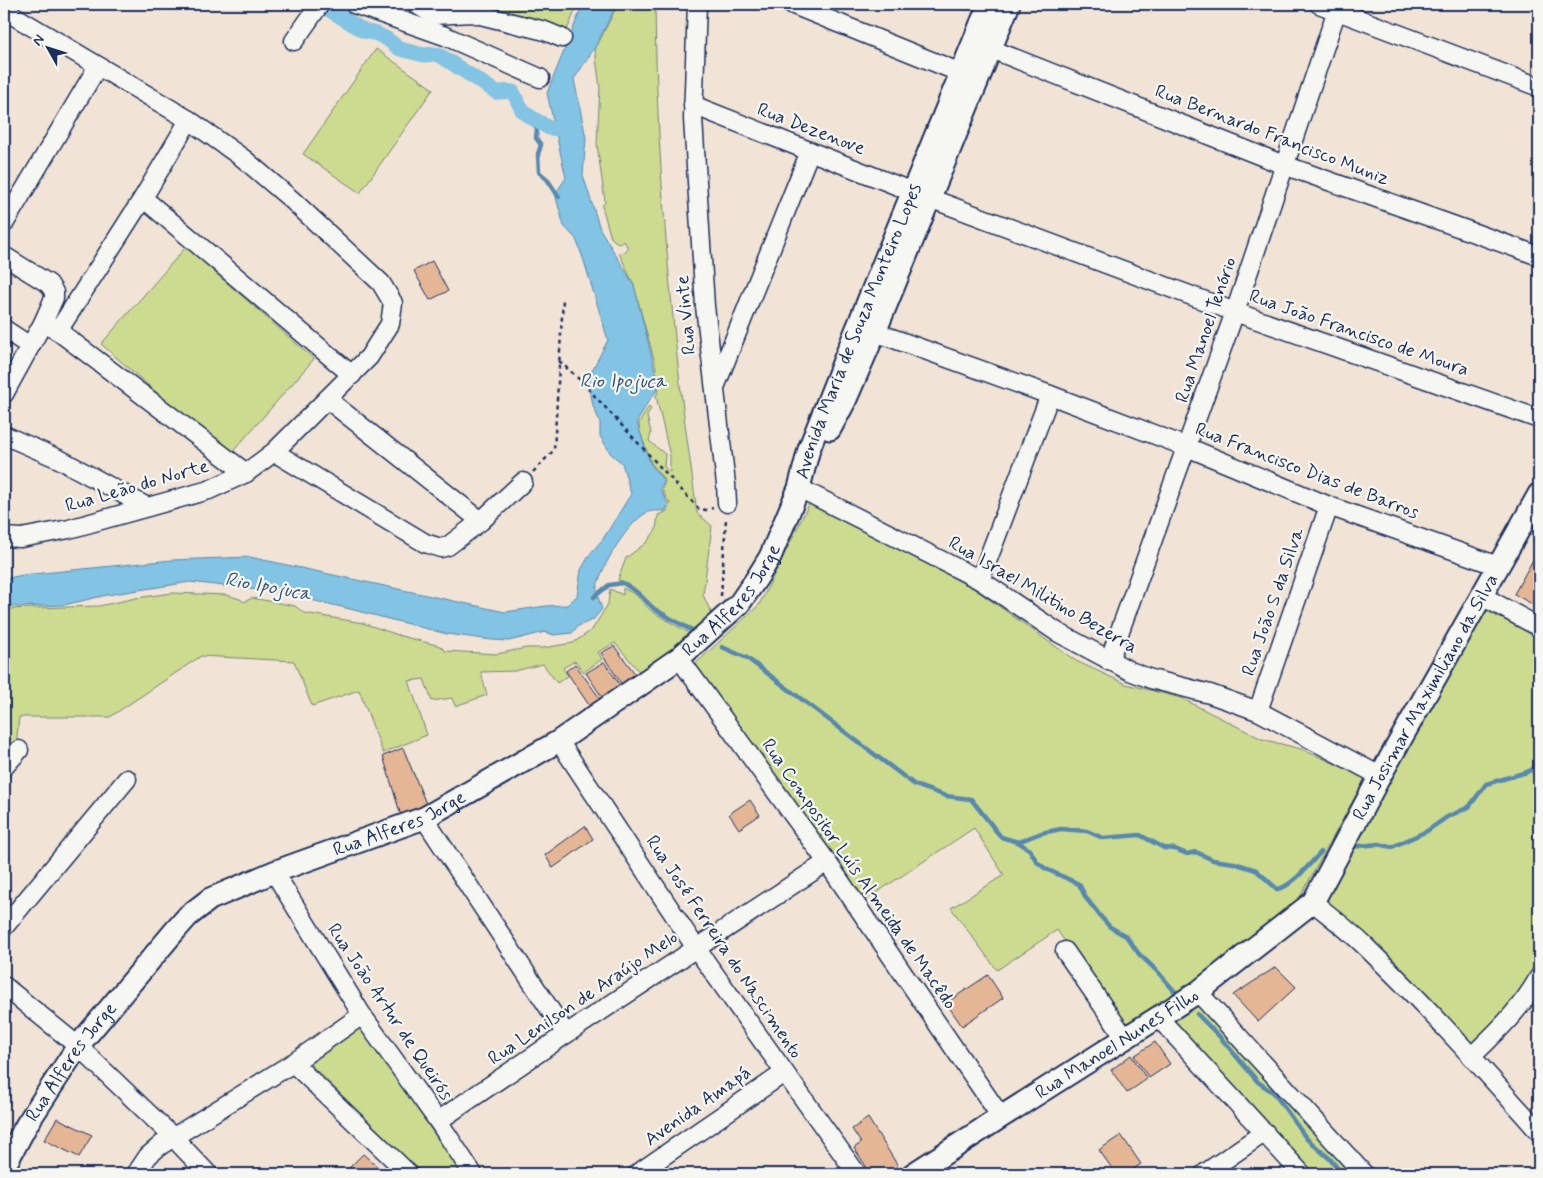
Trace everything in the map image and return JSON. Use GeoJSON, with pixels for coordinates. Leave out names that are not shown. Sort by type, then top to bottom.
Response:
{"type":"FeatureCollection","features":[{"type":"Feature","properties":{"kind":"street"},"geometry":{"type":"LineString","coordinates":[[354,4],[445,36],[540,78]]}},
{"type":"Feature","properties":{"kind":"street"},"geometry":{"type":"LineString","coordinates":[[416,4],[434,15],[472,13],[545,31],[562,38]]}},
{"type":"Feature","properties":{"kind":"street","name":"Rua Vinte"},"geometry":{"type":"LineString","coordinates":[[697,4],[693,119],[705,306],[726,484],[726,503]]}},
{"type":"Feature","properties":{"kind":"street"},"geometry":{"type":"LineString","coordinates":[[792,4],[961,73]]}},
{"type":"Feature","properties":{"kind":"street","name":"Avenida Maria de Souza Monteiro Lopes"},"geometry":{"type":"LineString","coordinates":[[800,485],[845,401],[875,332],[961,73],[989,4]]}},
{"type":"Feature","properties":{"kind":"street","name":"Avenida Maria de Souza Monteiro Lopes"},"geometry":{"type":"LineString","coordinates":[[800,485],[809,449],[880,271],[922,195],[1009,4]]}},
{"type":"Feature","properties":{"kind":"street"},"geometry":{"type":"LineString","coordinates":[[1319,4],[1338,7],[1539,87]]}},
{"type":"Feature","properties":{"kind":"street","name":"Rua Manoel Tenório"},"geometry":{"type":"LineString","coordinates":[[1110,661],[1235,312],[1338,7]]}},
{"type":"Feature","properties":{"kind":"street"},"geometry":{"type":"LineString","coordinates":[[294,41],[318,8]]}},
{"type":"Feature","properties":{"kind":"street"},"geometry":{"type":"LineString","coordinates":[[4,394],[30,346],[51,327],[143,198],[189,120],[98,66],[5,15]]}},
{"type":"Feature","properties":{"kind":"street","name":"Rua Bernardo Francisco Muniz"},"geometry":{"type":"LineString","coordinates":[[990,49],[1283,167],[1539,256]]}},
{"type":"Feature","properties":{"kind":"street"},"geometry":{"type":"LineString","coordinates":[[4,224],[98,66]]}},
{"type":"Feature","properties":{"kind":"street","name":"Rua Dezenove"},"geometry":{"type":"LineString","coordinates":[[693,106],[922,195]]}},
{"type":"Feature","properties":{"kind":"street","name":"Rua Leão do Norte"},"geometry":{"type":"LineString","coordinates":[[4,538],[20,538],[69,529],[209,490],[246,473],[274,452],[352,375],[369,357],[386,332],[392,316],[393,302],[381,282],[292,200],[244,159],[189,120]]}},
{"type":"Feature","properties":{"kind":"street"},"geometry":{"type":"LineString","coordinates":[[715,387],[810,151]]}},
{"type":"Feature","properties":{"kind":"street","name":"Rua João Francisco de Moura"},"geometry":{"type":"LineString","coordinates":[[922,195],[1235,312],[1539,419]]}},
{"type":"Feature","properties":{"kind":"street"},"geometry":{"type":"LineString","coordinates":[[143,198],[352,375]]}},
{"type":"Feature","properties":{"kind":"street"},"geometry":{"type":"LineString","coordinates":[[4,256],[53,288],[54,298],[51,327]]}},
{"type":"Feature","properties":{"kind":"street"},"geometry":{"type":"LineString","coordinates":[[51,327],[246,473]]}},
{"type":"Feature","properties":{"kind":"street"},"geometry":{"type":"LineString","coordinates":[[4,329],[30,346]]}},
{"type":"Feature","properties":{"kind":"street","name":"Rua Francisco Dias de Barros"},"geometry":{"type":"LineString","coordinates":[[875,332],[1187,447],[1329,506],[1498,566]]}},
{"type":"Feature","properties":{"kind":"street"},"geometry":{"type":"LineString","coordinates":[[980,580],[1050,395]]}},
{"type":"Feature","properties":{"kind":"street"},"geometry":{"type":"LineString","coordinates":[[327,399],[481,521]]}},
{"type":"Feature","properties":{"kind":"street"},"geometry":{"type":"LineString","coordinates":[[4,435],[61,460],[147,507]]}},
{"type":"Feature","properties":{"kind":"street"},"geometry":{"type":"LineString","coordinates":[[274,452],[425,543],[441,548],[448,546],[481,521],[522,482]]}},
{"type":"Feature","properties":{"kind":"street","name":"Rua Israel Militino Bezerra"},"geometry":{"type":"LineString","coordinates":[[800,485],[980,580],[1057,632],[1110,661],[1151,679],[1210,694],[1258,710],[1380,776]]}},
{"type":"Feature","properties":{"kind":"street","name":"Rua Alferes Jorge"},"geometry":{"type":"LineString","coordinates":[[4,1167],[27,1124],[78,1046],[188,916],[210,899],[274,872],[424,818],[559,741],[679,658],[738,604],[757,578],[770,557],[800,485]]}},
{"type":"Feature","properties":{"kind":"street","name":"Rua Josimar Maximiliano da Silva"},"geometry":{"type":"LineString","coordinates":[[1313,902],[1380,776],[1539,494]]}},
{"type":"Feature","properties":{"kind":"street","name":"Rua João S da Silva"},"geometry":{"type":"LineString","coordinates":[[1258,710],[1329,506]]}},
{"type":"Feature","properties":{"kind":"street"},"geometry":{"type":"LineString","coordinates":[[1482,596],[1539,627]]}},
{"type":"Feature","properties":{"kind":"street","name":"Rua Compositor Luís Almeida de Macêdo"},"geometry":{"type":"LineString","coordinates":[[679,658],[827,862],[1001,1117]]}},
{"type":"Feature","properties":{"kind":"street","name":"Rua José Ferreira do Nascimento"},"geometry":{"type":"LineString","coordinates":[[559,741],[696,948],[857,1174]]}},
{"type":"Feature","properties":{"kind":"street"},"geometry":{"type":"LineString","coordinates":[[4,767],[19,750]]}},
{"type":"Feature","properties":{"kind":"street"},"geometry":{"type":"LineString","coordinates":[[4,927],[128,779]]}},
{"type":"Feature","properties":{"kind":"street"},"geometry":{"type":"LineString","coordinates":[[424,818],[566,1034]]}},
{"type":"Feature","properties":{"kind":"street","name":"Rua Lenilson de Araújo Melo"},"geometry":{"type":"LineString","coordinates":[[438,1121],[827,862]]}},
{"type":"Feature","properties":{"kind":"street","name":"Rua João Artur de Queirós"},"geometry":{"type":"LineString","coordinates":[[274,872],[362,1015],[438,1121],[473,1174]]}},
{"type":"Feature","properties":{"kind":"street"},"geometry":{"type":"LineString","coordinates":[[1313,902],[1366,948],[1472,1056],[1539,1132]]}},
{"type":"Feature","properties":{"kind":"street","name":"Rua Manoel Nunes Filho"},"geometry":{"type":"LineString","coordinates":[[913,1174],[1198,992],[1313,902]]}},
{"type":"Feature","properties":{"kind":"street"},"geometry":{"type":"LineString","coordinates":[[1066,951],[1125,1038]]}},
{"type":"Feature","properties":{"kind":"street"},"geometry":{"type":"LineString","coordinates":[[1472,1056],[1506,1024],[1539,977]]}},
{"type":"Feature","properties":{"kind":"street"},"geometry":{"type":"LineString","coordinates":[[4,986],[78,1046],[208,1174]]}},
{"type":"Feature","properties":{"kind":"street"},"geometry":{"type":"LineString","coordinates":[[1198,992],[1364,1174]]}},
{"type":"Feature","properties":{"kind":"street"},"geometry":{"type":"LineString","coordinates":[[138,1171],[148,1156],[172,1137],[293,1063],[362,1015]]}},
{"type":"Feature","properties":{"kind":"street"},"geometry":{"type":"LineString","coordinates":[[1158,1017],[1302,1174]]}},
{"type":"Feature","properties":{"kind":"street"},"geometry":{"type":"LineString","coordinates":[[293,1063],[409,1174]]}},
{"type":"Feature","properties":{"kind":"street","name":"Avenida Amapá"},"geometry":{"type":"LineString","coordinates":[[637,1174],[784,1073]]}},
{"type":"Feature","properties":{"kind":"street"},"geometry":{"type":"LineString","coordinates":[[1204,1174],[1265,1132]]}},
{"type":"Feature","properties":{"kind":"path"},"geometry":{"type":"LineString","coordinates":[[522,482],[554,450],[563,300]]}},
{"type":"Feature","properties":{"kind":"path"},"geometry":{"type":"LineString","coordinates":[[559,360],[580,380],[699,509]]}},
{"type":"Feature","properties":{"kind":"path"},"geometry":{"type":"LineString","coordinates":[[719,622],[726,503]]}},
{"type":"Feature","properties":{"kind":"green space"},"geometry":{"type":"Polygon","coordinates":[[[469,4],[578,4],[565,35],[469,4]]]}},
{"type":"Feature","properties":{"kind":"green space"},"geometry":{"type":"Polygon","coordinates":[[[618,4],[655,4],[657,95],[662,185],[680,384],[697,513],[712,526],[703,595],[715,621],[702,633],[661,612],[634,587],[618,580],[626,558],[647,542],[656,530],[658,515],[666,512],[670,504],[662,490],[665,481],[651,463],[639,429],[639,423],[649,406],[651,408],[647,416],[651,433],[649,441],[665,454],[664,467],[670,472],[670,456],[656,396],[659,389],[655,363],[633,283],[619,253],[625,252],[628,248],[624,241],[619,244],[611,238],[602,206],[605,202],[597,144],[600,88],[595,50],[618,4]]]}},
{"type":"Feature","properties":{"kind":"green space"},"geometry":{"type":"Polygon","coordinates":[[[376,49],[433,89],[360,193],[303,154],[376,49]]]}},
{"type":"Feature","properties":{"kind":"green space"},"geometry":{"type":"Polygon","coordinates":[[[186,247],[314,359],[229,456],[101,344],[186,247]]]}},
{"type":"Feature","properties":{"kind":"green space"},"geometry":{"type":"Polygon","coordinates":[[[810,502],[976,590],[1076,661],[1126,684],[1181,698],[1262,739],[1301,749],[1366,777],[1290,915],[1127,1032],[1057,930],[997,970],[951,908],[1004,875],[974,828],[864,901],[692,667],[759,605],[810,502]]]}},
{"type":"Feature","properties":{"kind":"green space"},"geometry":{"type":"Polygon","coordinates":[[[623,588],[636,595],[651,611],[696,637],[643,676],[615,643],[598,652],[602,659],[584,672],[575,661],[563,668],[568,676],[557,683],[543,664],[515,671],[481,672],[487,695],[455,706],[452,698],[432,701],[424,679],[409,681],[427,735],[383,753],[359,690],[312,706],[294,661],[201,656],[110,717],[19,717],[16,747],[4,749],[4,609],[99,606],[172,593],[227,595],[244,602],[252,598],[295,606],[304,613],[363,623],[401,636],[440,646],[445,651],[497,654],[526,648],[543,648],[573,643],[592,630],[608,604],[610,589],[623,595],[623,588]]]}},
{"type":"Feature","properties":{"kind":"green space"},"geometry":{"type":"Polygon","coordinates":[[[1485,610],[1539,638],[1539,964],[1529,983],[1473,1049],[1324,902],[1485,610]]]}},
{"type":"Feature","properties":{"kind":"green space"},"geometry":{"type":"Polygon","coordinates":[[[1198,1000],[1353,1174],[1308,1174],[1168,1020],[1198,1000]]]}},
{"type":"Feature","properties":{"kind":"green space"},"geometry":{"type":"Polygon","coordinates":[[[361,1028],[462,1174],[423,1174],[310,1064],[361,1028]]]}},
{"type":"Feature","properties":{"kind":"water","name":"Rio Ipojuca"},"geometry":{"type":"Polygon","coordinates":[[[583,4],[617,4],[594,49],[574,79],[586,138],[583,175],[600,229],[634,285],[658,389],[637,422],[650,463],[664,481],[660,489],[668,504],[665,511],[646,513],[623,535],[600,578],[597,589],[602,609],[593,620],[578,626],[572,633],[554,635],[545,632],[509,641],[492,640],[447,634],[275,592],[190,582],[107,595],[64,605],[18,607],[4,605],[4,579],[23,575],[172,560],[250,557],[505,612],[567,605],[577,596],[581,570],[631,494],[622,463],[611,454],[600,436],[600,422],[593,406],[588,378],[608,340],[584,261],[576,239],[564,226],[555,194],[566,178],[547,93],[583,4]]]}},
{"type":"Feature","properties":{"kind":"building"},"geometry":{"type":"Polygon","coordinates":[[[432,261],[448,291],[430,300],[414,271],[432,261]]]}},
{"type":"Feature","properties":{"kind":"building"},"geometry":{"type":"Polygon","coordinates":[[[1539,549],[1539,608],[1514,594],[1539,549]]]}},
{"type":"Feature","properties":{"kind":"building"},"geometry":{"type":"Polygon","coordinates":[[[614,646],[640,680],[625,689],[601,653],[614,646]]]}},
{"type":"Feature","properties":{"kind":"building"},"geometry":{"type":"Polygon","coordinates":[[[604,662],[624,691],[606,703],[586,673],[604,662]]]}},
{"type":"Feature","properties":{"kind":"building"},"geometry":{"type":"Polygon","coordinates":[[[575,664],[604,704],[593,711],[566,671],[575,664]]]}},
{"type":"Feature","properties":{"kind":"building"},"geometry":{"type":"Polygon","coordinates":[[[403,748],[427,806],[401,816],[383,756],[403,748]]]}},
{"type":"Feature","properties":{"kind":"building"},"geometry":{"type":"Polygon","coordinates":[[[750,800],[760,815],[739,829],[729,814],[750,800]]]}},
{"type":"Feature","properties":{"kind":"building"},"geometry":{"type":"Polygon","coordinates":[[[585,826],[593,839],[553,868],[545,855],[585,826]]]}},
{"type":"Feature","properties":{"kind":"building"},"geometry":{"type":"Polygon","coordinates":[[[1276,967],[1296,987],[1258,1022],[1233,995],[1276,967]]]}},
{"type":"Feature","properties":{"kind":"building"},"geometry":{"type":"Polygon","coordinates":[[[988,975],[1003,998],[962,1026],[946,1003],[988,975]]]}},
{"type":"Feature","properties":{"kind":"building"},"geometry":{"type":"Polygon","coordinates":[[[1155,1042],[1170,1064],[1149,1078],[1134,1056],[1155,1042]]]}},
{"type":"Feature","properties":{"kind":"building"},"geometry":{"type":"Polygon","coordinates":[[[1131,1055],[1147,1079],[1127,1093],[1111,1070],[1131,1055]]]}},
{"type":"Feature","properties":{"kind":"building"},"geometry":{"type":"Polygon","coordinates":[[[57,1118],[92,1135],[79,1157],[44,1140],[57,1118]]]}},
{"type":"Feature","properties":{"kind":"building"},"geometry":{"type":"Polygon","coordinates":[[[868,1118],[898,1166],[886,1174],[871,1174],[854,1148],[861,1143],[852,1129],[868,1118]]]}},
{"type":"Feature","properties":{"kind":"building"},"geometry":{"type":"Polygon","coordinates":[[[1121,1135],[1141,1164],[1126,1174],[1116,1174],[1099,1150],[1121,1135]]]}},
{"type":"Feature","properties":{"kind":"building"},"geometry":{"type":"Polygon","coordinates":[[[363,1154],[381,1170],[377,1174],[343,1174],[363,1154]]]}},
{"type":"Feature","properties":{"kind":"waterway"},"geometry":{"type":"LineString","coordinates":[[320,4],[364,31],[387,39],[400,49],[424,55],[435,54],[441,56],[496,92],[513,92],[522,110],[529,116],[549,128],[561,129]]}},
{"type":"Feature","properties":{"kind":"waterway"},"geometry":{"type":"LineString","coordinates":[[529,116],[537,129],[536,138],[541,145],[538,154],[539,172],[547,179],[559,197]]}},
{"type":"Feature","properties":{"kind":"waterway"},"geometry":{"type":"LineString","coordinates":[[594,597],[609,585],[623,583],[639,594],[654,609],[691,630]]}},
{"type":"Feature","properties":{"kind":"waterway"},"geometry":{"type":"LineString","coordinates":[[722,647],[747,658],[915,785],[946,796],[971,799],[1001,837],[1018,842],[1030,850],[1037,862],[1046,869],[1079,884],[1086,898],[1101,917],[1110,927],[1126,936],[1139,954],[1178,995]]}},
{"type":"Feature","properties":{"kind":"waterway"},"geometry":{"type":"LineString","coordinates":[[1350,847],[1379,844],[1392,847],[1427,831],[1447,817],[1469,807],[1486,784],[1527,772],[1539,766]]}},
{"type":"Feature","properties":{"kind":"waterway"},"geometry":{"type":"LineString","coordinates":[[1018,842],[1041,833],[1061,829],[1087,831],[1103,838],[1140,835],[1164,848],[1175,849],[1187,854],[1196,852],[1213,860],[1234,863],[1256,870],[1277,889],[1282,888],[1294,879],[1321,852]]}},
{"type":"Feature","properties":{"kind":"waterway"},"geometry":{"type":"LineString","coordinates":[[1197,1014],[1220,1037],[1258,1082],[1274,1093],[1306,1138],[1330,1159],[1342,1174]]}}]}
